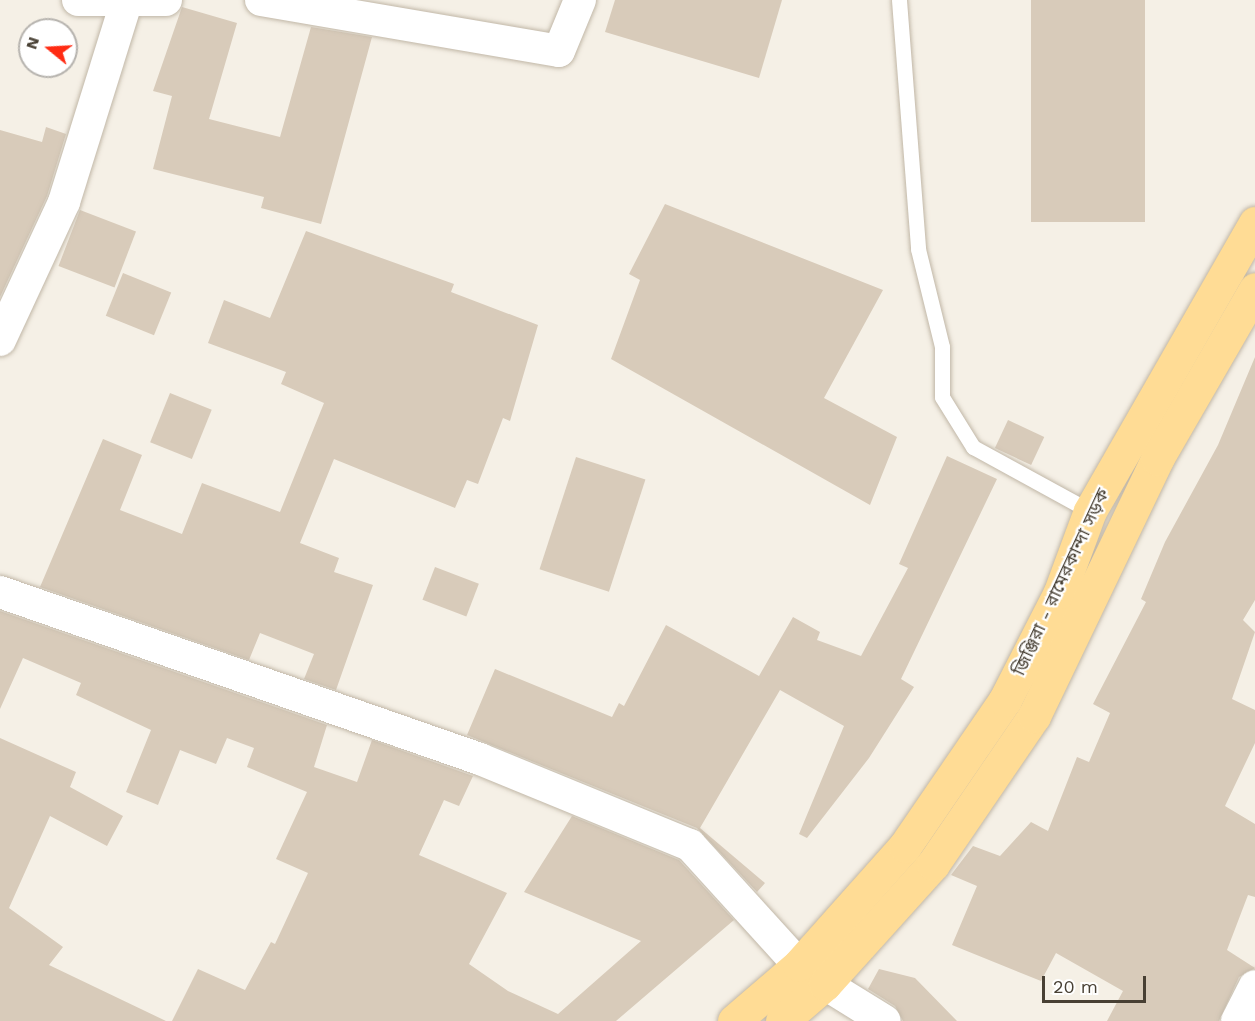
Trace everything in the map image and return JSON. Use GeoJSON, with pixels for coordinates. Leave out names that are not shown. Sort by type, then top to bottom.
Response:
{"type":"FeatureCollection","features":[{"type":"Feature","properties":{"kind":"main road","name":"জিঞ্জিরা - রামেরকান্দা সড়ক"},"geometry":{"type":"LineString","coordinates":[[734,1021],[798,964],[905,846],[1005,700],[1060,592],[1090,511],[1255,223]]}},
{"type":"Feature","properties":{"kind":"main road","name":"জিঞ্জিরা - রামেরকান্দা সড়ক"},"geometry":{"type":"LineString","coordinates":[[782,1021],[825,984],[933,864],[1034,716],[1157,459],[1255,289]]}},
{"type":"Feature","properties":{"kind":"street"},"geometry":{"type":"LineString","coordinates":[[78,0],[127,2],[166,0]]}},
{"type":"Feature","properties":{"kind":"street"},"geometry":{"type":"LineString","coordinates":[[261,0],[559,51],[580,0]]}},
{"type":"Feature","properties":{"kind":"street"},"geometry":{"type":"LineString","coordinates":[[0,340],[64,202],[127,2]]}},
{"type":"Feature","properties":{"kind":"street"},"geometry":{"type":"LineString","coordinates":[[0,592],[480,759],[690,845],[798,964]]}},
{"type":"Feature","properties":{"kind":"street"},"geometry":{"type":"LineString","coordinates":[[825,984],[885,1021]]}},
{"type":"Feature","properties":{"kind":"street"},"geometry":{"type":"LineString","coordinates":[[1237,1021],[1255,986]]}},
{"type":"Feature","properties":{"kind":"lane"},"geometry":{"type":"LineString","coordinates":[[899,0],[918,249],[942,347],[942,397],[973,447],[1090,511]]}},
{"type":"Feature","properties":{"kind":"building"},"geometry":{"type":"Polygon","coordinates":[[[615,0],[782,0],[759,78],[605,32],[615,0]]]}},
{"type":"Feature","properties":{"kind":"building"},"geometry":{"type":"Polygon","coordinates":[[[1031,0],[1145,0],[1145,222],[1031,222],[1031,0]]]}},
{"type":"Feature","properties":{"kind":"building"},"geometry":{"type":"Polygon","coordinates":[[[182,7],[237,23],[209,119],[280,137],[311,27],[372,37],[321,224],[261,208],[264,197],[153,169],[172,96],[153,91],[182,7]]]}},
{"type":"Feature","properties":{"kind":"building"},"geometry":{"type":"Polygon","coordinates":[[[46,127],[66,134],[47,196],[0,297],[0,130],[42,142],[46,127]]]}},
{"type":"Feature","properties":{"kind":"building"},"geometry":{"type":"Polygon","coordinates":[[[665,204],[883,290],[824,398],[897,437],[870,505],[611,359],[640,280],[629,274],[665,204]]]}},
{"type":"Feature","properties":{"kind":"building"},"geometry":{"type":"Polygon","coordinates":[[[80,210],[136,232],[115,288],[58,266],[80,210]]]}},
{"type":"Feature","properties":{"kind":"building"},"geometry":{"type":"Polygon","coordinates":[[[306,231],[454,284],[451,292],[538,325],[510,421],[503,418],[478,484],[467,480],[455,508],[334,459],[300,543],[339,558],[334,572],[373,585],[336,690],[304,679],[314,654],[260,633],[249,660],[40,587],[103,439],[142,455],[120,510],[182,534],[202,483],[280,512],[324,403],[281,384],[286,372],[208,343],[224,300],[270,318],[306,231]]]}},
{"type":"Feature","properties":{"kind":"building"},"geometry":{"type":"Polygon","coordinates":[[[123,273],[171,292],[154,335],[106,316],[123,273]]]}},
{"type":"Feature","properties":{"kind":"building"},"geometry":{"type":"Polygon","coordinates":[[[1255,357],[1255,600],[1243,620],[1255,632],[1232,699],[1255,710],[1255,743],[1225,806],[1255,824],[1255,897],[1248,895],[1227,950],[1255,968],[1239,977],[1219,1021],[1107,1021],[1123,991],[1056,953],[1041,981],[952,945],[977,886],[951,875],[973,846],[1000,856],[1031,822],[1048,831],[1077,757],[1089,762],[1110,713],[1093,704],[1146,602],[1141,599],[1165,542],[1218,445],[1255,357]]]}},
{"type":"Feature","properties":{"kind":"building"},"geometry":{"type":"Polygon","coordinates":[[[170,393],[212,410],[192,459],[150,442],[170,393]]]}},
{"type":"Feature","properties":{"kind":"building"},"geometry":{"type":"Polygon","coordinates":[[[1008,420],[1044,437],[1031,465],[995,448],[1008,420]]]}},
{"type":"Feature","properties":{"kind":"building"},"geometry":{"type":"Polygon","coordinates":[[[947,456],[997,479],[901,679],[914,687],[869,758],[807,838],[799,834],[844,726],[780,690],[700,828],[765,883],[757,892],[697,828],[467,735],[495,669],[612,717],[619,703],[624,706],[666,625],[759,676],[793,617],[820,632],[817,640],[861,656],[908,568],[899,564],[947,456]]]}},
{"type":"Feature","properties":{"kind":"building"},"geometry":{"type":"Polygon","coordinates":[[[576,457],[645,480],[609,592],[540,569],[576,457]]]}},
{"type":"Feature","properties":{"kind":"building"},"geometry":{"type":"Polygon","coordinates":[[[435,567],[479,584],[466,617],[422,600],[435,567]]]}},
{"type":"Feature","properties":{"kind":"building"},"geometry":{"type":"Polygon","coordinates":[[[0,611],[327,725],[314,767],[357,782],[372,740],[473,776],[459,806],[444,800],[419,855],[507,893],[469,964],[508,991],[558,1014],[641,941],[524,892],[572,816],[679,860],[734,920],[616,1021],[172,1021],[198,969],[245,990],[271,942],[275,944],[308,873],[276,859],[307,792],[247,767],[254,748],[227,738],[216,764],[180,750],[158,805],[126,792],[151,730],[76,695],[81,683],[23,658],[0,709],[0,611]]]}},
{"type":"Feature","properties":{"kind":"building"},"geometry":{"type":"Polygon","coordinates":[[[0,738],[76,772],[70,787],[123,816],[107,846],[50,816],[9,908],[63,947],[49,965],[166,1021],[0,1021],[0,738]]]}},
{"type":"Feature","properties":{"kind":"building"},"geometry":{"type":"Polygon","coordinates":[[[879,969],[915,978],[957,1021],[903,1021],[895,1006],[868,989],[879,969]]]}}]}
